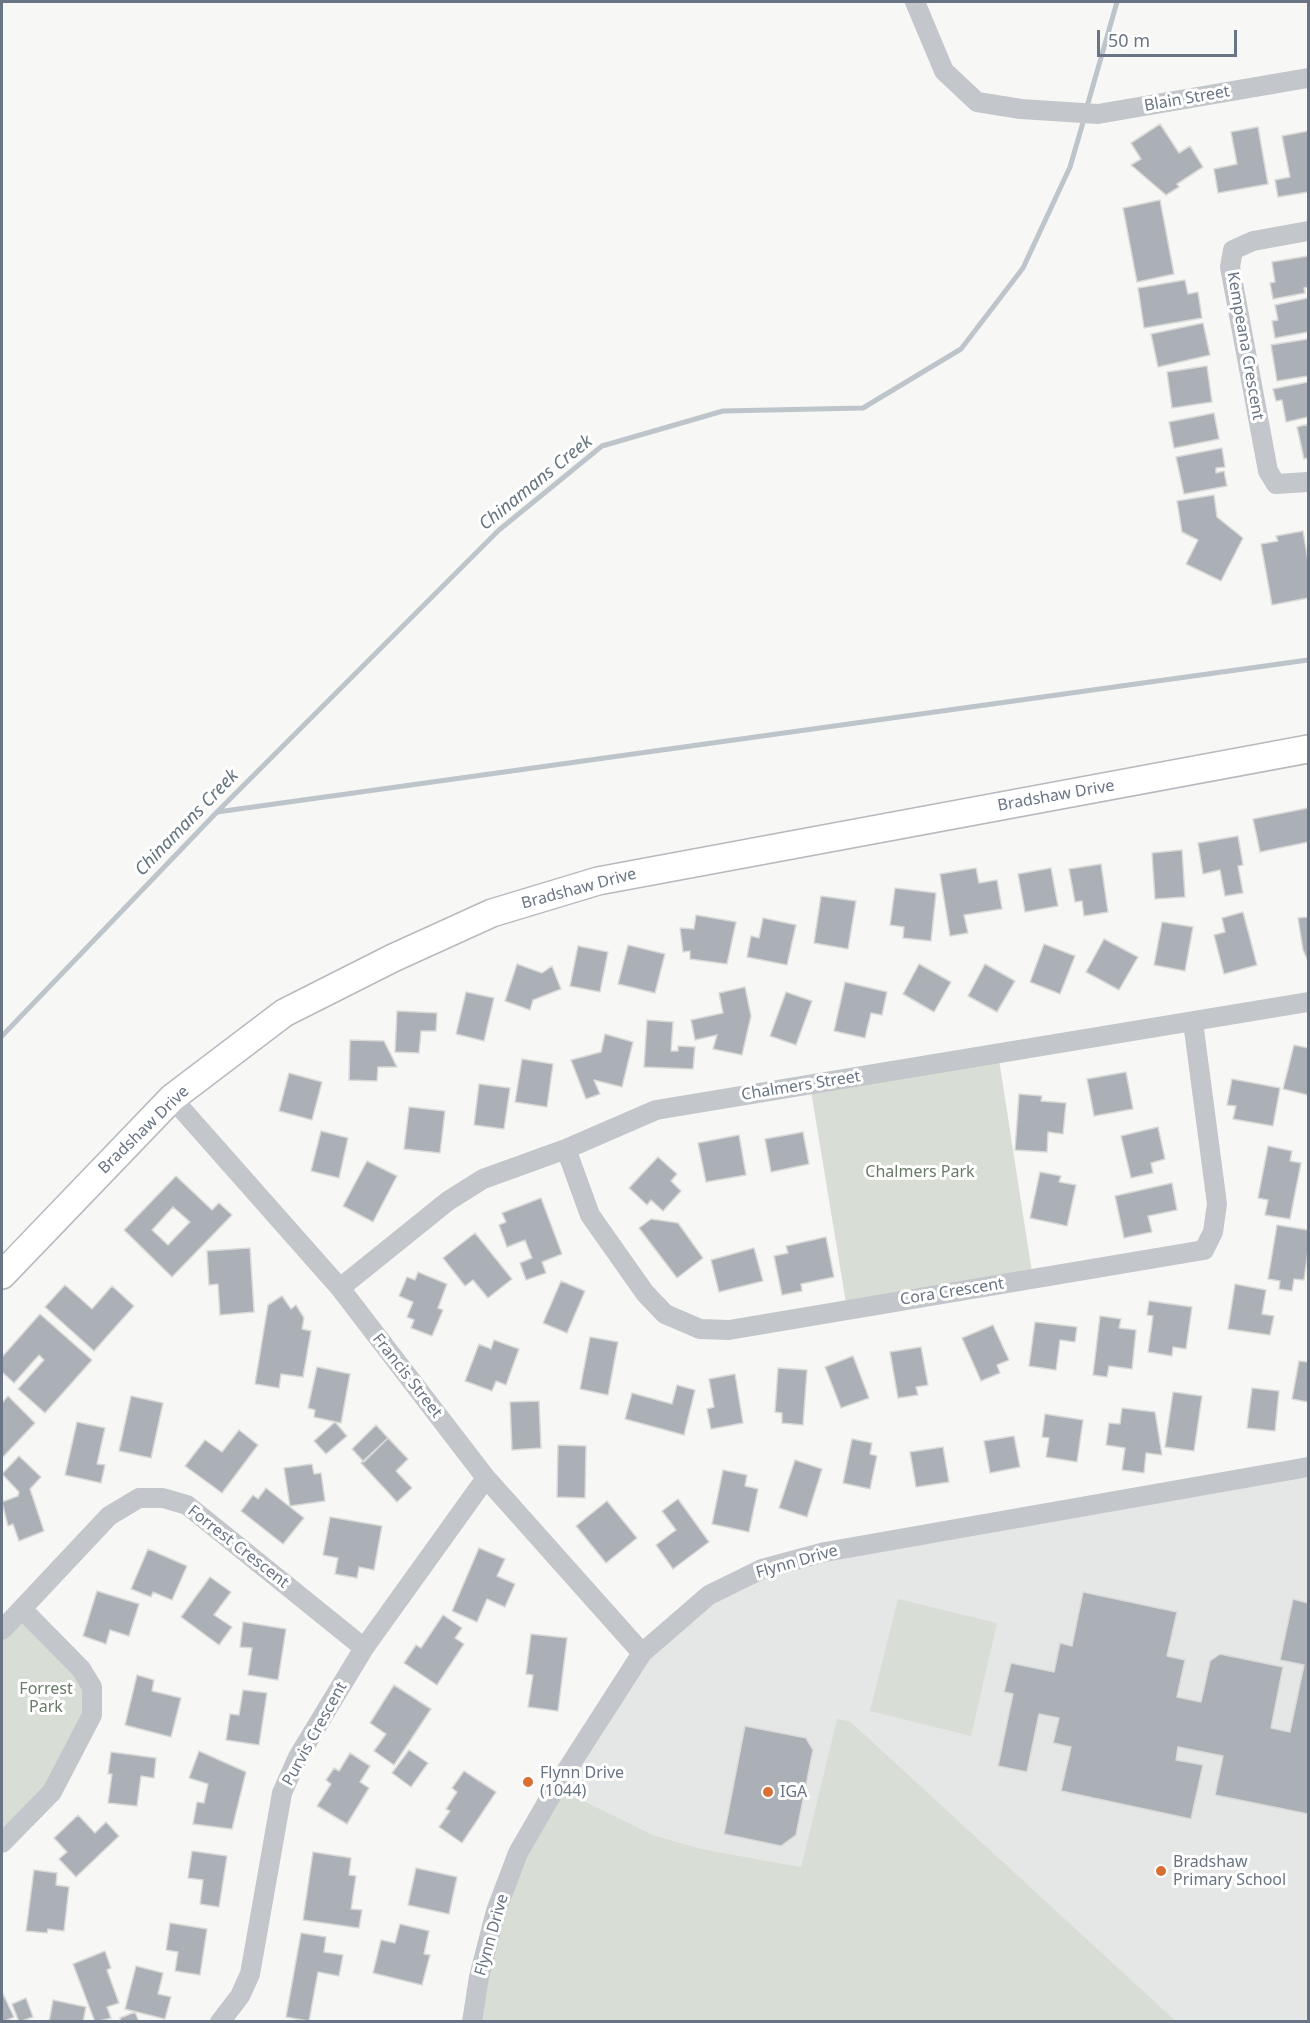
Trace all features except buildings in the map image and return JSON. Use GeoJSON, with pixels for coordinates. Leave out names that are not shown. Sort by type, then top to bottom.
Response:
{"type":"FeatureCollection","features":[{"type":"Feature","properties":{"kind":"street","name":"Blain Street"},"geometry":{"type":"LineString","coordinates":[[915,2],[944,71],[977,102],[1021,109],[1098,114],[1308,78]]}},
{"type":"Feature","properties":{"kind":"street","name":"Kempeana Crescent"},"geometry":{"type":"LineString","coordinates":[[1308,231],[1253,240],[1233,249],[1230,267],[1268,471],[1276,484],[1308,482]]}},
{"type":"Feature","properties":{"kind":"street","name":"Bradshaw Drive"},"geometry":{"type":"LineString","coordinates":[[2,1275],[172,1098],[284,1013],[393,958],[503,910],[598,881],[1308,749]]}},
{"type":"Feature","properties":{"kind":"street","name":"Chalmers Street"},"geometry":{"type":"LineString","coordinates":[[340,1288],[448,1201],[483,1179],[566,1149],[656,1110],[1308,1002]]}},
{"type":"Feature","properties":{"kind":"street","name":"Cora Crescent"},"geometry":{"type":"LineString","coordinates":[[566,1149],[590,1215],[645,1293],[665,1314],[700,1329],[729,1330],[1204,1250],[1213,1232],[1217,1204],[1193,1022]]}},
{"type":"Feature","properties":{"kind":"street","name":"Francis Street"},"geometry":{"type":"LineString","coordinates":[[172,1098],[340,1288],[486,1478],[642,1653]]}},
{"type":"Feature","properties":{"kind":"street","name":"Flynn Drive"},"geometry":{"type":"LineString","coordinates":[[472,2022],[479,1977],[496,1911],[518,1853],[556,1787],[642,1653],[709,1595],[762,1569],[825,1552],[1308,1467]]}},
{"type":"Feature","properties":{"kind":"street","name":"Purvis Crescent"},"geometry":{"type":"LineString","coordinates":[[220,2022],[240,1996],[250,1974],[282,1793],[298,1758],[364,1648],[486,1478]]}},
{"type":"Feature","properties":{"kind":"street","name":"Forrest Crescent"},"geometry":{"type":"LineString","coordinates":[[2,1630],[109,1516],[139,1498],[163,1498],[187,1505],[364,1648]]}},
{"type":"Feature","properties":{"kind":"street"},"geometry":{"type":"LineString","coordinates":[[2,1844],[52,1792],[92,1715],[92,1687],[81,1669],[22,1609]]}},
{"type":"Feature","properties":{"kind":"shaded area","name":"Bradshaw Primary School"},"geometry":{"type":"Polygon","coordinates":[[[1308,1467],[1308,2021],[1176,2021],[850,1721],[837,1720],[801,1867],[702,1849],[653,1835],[556,1787],[642,1653],[762,1569],[1308,1467]]]}},
{"type":"Feature","properties":{"kind":"green space","name":"Chalmers Park"},"geometry":{"type":"Polygon","coordinates":[[[998,1053],[1033,1279],[847,1309],[810,1085],[998,1053]]]}},
{"type":"Feature","properties":{"kind":"green space"},"geometry":{"type":"Polygon","coordinates":[[[898,1599],[997,1623],[971,1736],[870,1711],[898,1599]]]}},
{"type":"Feature","properties":{"kind":"green space","name":"Forrest Park"},"geometry":{"type":"Polygon","coordinates":[[[22,1609],[92,1687],[52,1792],[2,1843],[2,1630],[22,1609]]]}},
{"type":"Feature","properties":{"kind":"green space"},"geometry":{"type":"Polygon","coordinates":[[[837,1719],[850,1721],[1176,2021],[473,2022],[496,1911],[556,1787],[653,1835],[702,1849],[801,1867],[837,1719]]]}},
{"type":"Feature","properties":{"kind":"waterway","name":"Chinamans Creek"},"geometry":{"type":"LineString","coordinates":[[1086,110],[1117,2]]}},
{"type":"Feature","properties":{"kind":"waterway","name":"Chinamans Creek"},"geometry":{"type":"LineString","coordinates":[[2,1036],[217,812],[499,530],[602,446],[723,411],[863,408],[961,349],[1023,268],[1070,167],[1084,119]]}},
{"type":"Feature","properties":{"kind":"waterway"},"geometry":{"type":"LineString","coordinates":[[217,812],[1308,660]]}},
{"type":"Feature","properties":{"kind":"place","name":"Flynn Drive (1044)"},"geometry":{"type":"Point","coordinates":[528,1782]}},
{"type":"Feature","properties":{"kind":"place","name":"IGA"},"geometry":{"type":"Point","coordinates":[768,1792]}},
{"type":"Feature","properties":{"kind":"place","name":"Bradshaw Primary School"},"geometry":{"type":"Point","coordinates":[1161,1871]}}]}
